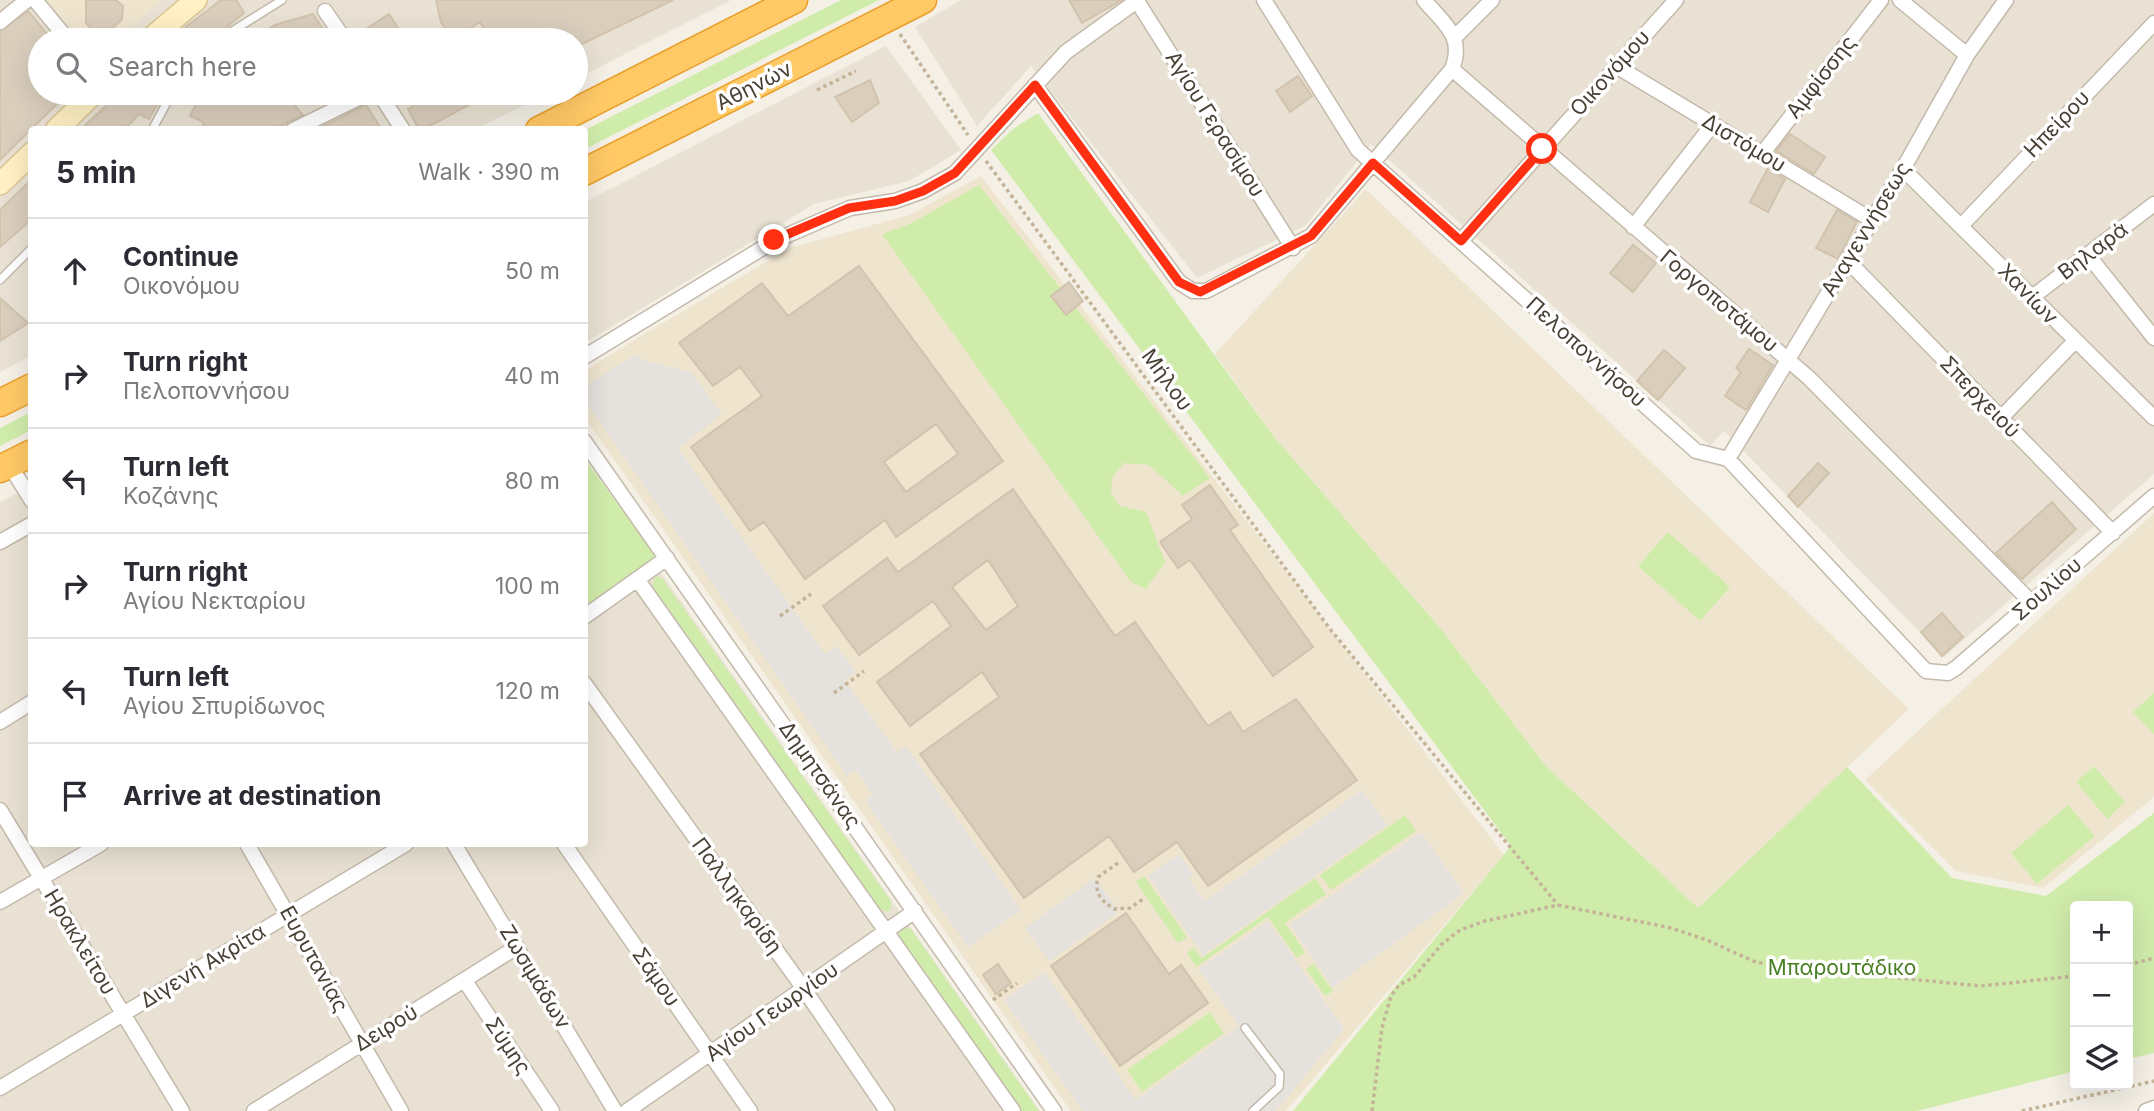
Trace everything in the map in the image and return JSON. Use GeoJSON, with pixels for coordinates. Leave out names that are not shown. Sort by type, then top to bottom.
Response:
{"type":"FeatureCollection","features":[{"type":"Feature","properties":{"kind":"highway"},"geometry":{"type":"LineString","coordinates":[[588,105],[794,0]]}},
{"type":"Feature","properties":{"kind":"highway","name":"Αθηνών"},"geometry":{"type":"LineString","coordinates":[[588,170],[923,0]]}},
{"type":"Feature","properties":{"kind":"highway"},"geometry":{"type":"LineString","coordinates":[[546,126],[587,105]]}},
{"type":"Feature","properties":{"kind":"highway"},"geometry":{"type":"LineString","coordinates":[[0,403],[28,389]]}},
{"type":"Feature","properties":{"kind":"street"},"geometry":{"type":"LineString","coordinates":[[0,22],[27,0]]}},
{"type":"Feature","properties":{"kind":"street"},"geometry":{"type":"LineString","coordinates":[[35,0],[58,28]]}},
{"type":"Feature","properties":{"kind":"street"},"geometry":{"type":"LineString","coordinates":[[163,28],[196,0]]}},
{"type":"Feature","properties":{"kind":"street"},"geometry":{"type":"LineString","coordinates":[[588,355],[774,240],[849,208],[895,201],[923,191],[955,173],[1066,52],[1137,0]]}},
{"type":"Feature","properties":{"kind":"street","name":"Αγίου Γερασίμου"},"geometry":{"type":"LineString","coordinates":[[1137,0],[1293,248]]}},
{"type":"Feature","properties":{"kind":"street","name":"Πελοποννήσου"},"geometry":{"type":"LineString","coordinates":[[1264,0],[1358,150],[1696,451],[1728,459]]}},
{"type":"Feature","properties":{"kind":"street"},"geometry":{"type":"LineString","coordinates":[[1035,85],[1179,282],[1193,291],[1206,291],[1293,248],[1311,236],[1452,69],[1457,55],[1455,37],[1424,0]]}},
{"type":"Feature","properties":{"kind":"street"},"geometry":{"type":"LineString","coordinates":[[1455,37],[1492,0]]}},
{"type":"Feature","properties":{"kind":"street","name":"Οικονόμου"},"geometry":{"type":"LineString","coordinates":[[1461,241],[1675,0]]}},
{"type":"Feature","properties":{"kind":"street","name":"Αμφίσσης"},"geometry":{"type":"LineString","coordinates":[[1762,154],[1881,0]]}},
{"type":"Feature","properties":{"kind":"street"},"geometry":{"type":"LineString","coordinates":[[1900,0],[1967,55]]}},
{"type":"Feature","properties":{"kind":"street","name":"Αναγεννήσεως"},"geometry":{"type":"LineString","coordinates":[[1728,459],[1903,169],[1967,55],[2006,0]]}},
{"type":"Feature","properties":{"kind":"street"},"geometry":{"type":"LineString","coordinates":[[325,11],[337,28]]}},
{"type":"Feature","properties":{"kind":"street","name":"Ηπείρου"},"geometry":{"type":"LineString","coordinates":[[1961,226],[2154,23]]}},
{"type":"Feature","properties":{"kind":"street","name":"Διστόμου"},"geometry":{"type":"LineString","coordinates":[[1616,66],[1872,220]]}},
{"type":"Feature","properties":{"kind":"street","name":"Γοργοποτάμου"},"geometry":{"type":"LineString","coordinates":[[1452,69],[1787,359],[2032,603]]}},
{"type":"Feature","properties":{"kind":"street"},"geometry":{"type":"LineString","coordinates":[[60,126],[82,105]]}},
{"type":"Feature","properties":{"kind":"street"},"geometry":{"type":"LineString","coordinates":[[301,126],[344,105]]}},
{"type":"Feature","properties":{"kind":"street"},"geometry":{"type":"LineString","coordinates":[[387,105],[400,126]]}},
{"type":"Feature","properties":{"kind":"street"},"geometry":{"type":"LineString","coordinates":[[1633,228],[1713,124]]}},
{"type":"Feature","properties":{"kind":"street"},"geometry":{"type":"LineString","coordinates":[[1,181],[28,157]]}},
{"type":"Feature","properties":{"kind":"street","name":"Χανίων"},"geometry":{"type":"LineString","coordinates":[[1903,169],[2074,342],[2154,418]]}},
{"type":"Feature","properties":{"kind":"street","name":"Βηλαρά"},"geometry":{"type":"LineString","coordinates":[[2031,298],[2154,205]]}},
{"type":"Feature","properties":{"kind":"street"},"geometry":{"type":"LineString","coordinates":[[2088,256],[2154,338]]}},
{"type":"Feature","properties":{"kind":"street","name":"Σπερχειού"},"geometry":{"type":"LineString","coordinates":[[1847,260],[2113,533]]}},
{"type":"Feature","properties":{"kind":"street"},"geometry":{"type":"LineString","coordinates":[[2001,418],[2074,342]]}},
{"type":"Feature","properties":{"kind":"street","name":"Δημητσάνας"},"geometry":{"type":"LineString","coordinates":[[588,446],[1054,1111]]}},
{"type":"Feature","properties":{"kind":"street","name":"Σουλίου"},"geometry":{"type":"LineString","coordinates":[[1728,459],[1919,664],[1936,674],[1956,668],[2154,496]]}},
{"type":"Feature","properties":{"kind":"street"},"geometry":{"type":"LineString","coordinates":[[13,462],[28,494]]}},
{"type":"Feature","properties":{"kind":"street"},"geometry":{"type":"LineString","coordinates":[[0,542],[28,526]]}},
{"type":"Feature","properties":{"kind":"street"},"geometry":{"type":"LineString","coordinates":[[588,614],[667,558]]}},
{"type":"Feature","properties":{"kind":"street","name":"Δημητσάνας"},"geometry":{"type":"LineString","coordinates":[[637,579],[887,929],[1013,1111]]}},
{"type":"Feature","properties":{"kind":"street","name":"Παλληκαρίδη"},"geometry":{"type":"LineString","coordinates":[[588,689],[804,989],[887,1111]]}},
{"type":"Feature","properties":{"kind":"street"},"geometry":{"type":"LineString","coordinates":[[0,722],[28,704]]}},
{"type":"Feature","properties":{"kind":"street","name":"Ηρακλείτου"},"geometry":{"type":"LineString","coordinates":[[0,810],[182,1111]]}},
{"type":"Feature","properties":{"kind":"street"},"geometry":{"type":"LineString","coordinates":[[0,902],[96,847]]}},
{"type":"Feature","properties":{"kind":"street","name":"Ευρυτανίας"},"geometry":{"type":"LineString","coordinates":[[249,847],[401,1111]]}},
{"type":"Feature","properties":{"kind":"street","name":"Διγενή Ακρίτα"},"geometry":{"type":"LineString","coordinates":[[0,1088],[401,847]]}},
{"type":"Feature","properties":{"kind":"street","name":"Ζωσιμάδων"},"geometry":{"type":"LineString","coordinates":[[456,847],[615,1111]]}},
{"type":"Feature","properties":{"kind":"street","name":"Σάμου"},"geometry":{"type":"LineString","coordinates":[[566,847],[750,1111]]}},
{"type":"Feature","properties":{"kind":"street","name":"Αγίου Γεωργίου"},"geometry":{"type":"LineString","coordinates":[[627,1111],[710,1056],[915,911]]}},
{"type":"Feature","properties":{"kind":"street","name":"Δειρού"},"geometry":{"type":"LineString","coordinates":[[254,1111],[517,947]]}},
{"type":"Feature","properties":{"kind":"street","name":"Σύμης"},"geometry":{"type":"LineString","coordinates":[[465,981],[552,1111]]}},
{"type":"Feature","properties":{"kind":"street"},"geometry":{"type":"LineString","coordinates":[[2146,1111],[2154,1108]]}},
{"type":"Feature","properties":{"kind":"lane"},"geometry":{"type":"LineString","coordinates":[[237,28],[282,0]]}},
{"type":"Feature","properties":{"kind":"lane"},"geometry":{"type":"LineString","coordinates":[[154,126],[166,105]]}},
{"type":"Feature","properties":{"kind":"lane"},"geometry":{"type":"LineString","coordinates":[[0,280],[28,252]]}},
{"type":"Feature","properties":{"kind":"lane"},"geometry":{"type":"LineString","coordinates":[[1245,1028],[1280,1074],[1279,1087],[1253,1111]]}},
{"type":"Feature","properties":{"kind":"path","name":"Μήλου"},"geometry":{"type":"LineString","coordinates":[[889,18],[978,150],[1330,629],[1558,905]]}},
{"type":"Feature","properties":{"kind":"path"},"geometry":{"type":"LineString","coordinates":[[817,90],[856,71]]}},
{"type":"Feature","properties":{"kind":"path"},"geometry":{"type":"LineString","coordinates":[[780,616],[811,594]]}},
{"type":"Feature","properties":{"kind":"path"},"geometry":{"type":"LineString","coordinates":[[834,693],[864,671]]}},
{"type":"Feature","properties":{"kind":"path"},"geometry":{"type":"LineString","coordinates":[[1118,863],[1098,877],[1096,886],[1100,899],[1114,909],[1130,908],[1143,899]]}},
{"type":"Feature","properties":{"kind":"path"},"geometry":{"type":"LineString","coordinates":[[1372,1111],[1382,1028],[1391,996],[1399,985],[1414,977],[1442,944],[1460,930],[1485,921],[1558,905],[1671,928],[1707,940],[1753,961],[1801,973],[1858,974],[1981,986],[2070,977]]}},
{"type":"Feature","properties":{"kind":"path"},"geometry":{"type":"LineString","coordinates":[[2132,964],[2154,958]]}},
{"type":"Feature","properties":{"kind":"path"},"geometry":{"type":"LineString","coordinates":[[983,1008],[1017,983]]}},
{"type":"Feature","properties":{"kind":"path"},"geometry":{"type":"LineString","coordinates":[[2022,1111],[2154,1081]]}},
{"type":"Feature","properties":{"kind":"shaded area"},"geometry":{"type":"Polygon","coordinates":[[[0,0],[731,0],[588,73],[588,28],[28,28],[28,105],[524,105],[482,126],[28,126],[28,358],[0,372],[0,0]]]}},
{"type":"Feature","properties":{"kind":"shaded area"},"geometry":{"type":"Polygon","coordinates":[[[47,0],[163,0],[130,28],[70,28],[47,0]]]}},
{"type":"Feature","properties":{"kind":"shaded area"},"geometry":{"type":"Polygon","coordinates":[[[961,0],[2154,0],[2154,474],[1944,657],[1724,431],[1710,446],[1371,144],[1305,226],[1197,278],[1031,66],[977,126],[915,27],[961,0]]]}},
{"type":"Feature","properties":{"kind":"shaded area"},"geometry":{"type":"Polygon","coordinates":[[[886,46],[961,150],[909,181],[814,204],[588,341],[588,200],[886,46]]]}},
{"type":"Feature","properties":{"kind":"shaded area"},"geometry":{"type":"Polygon","coordinates":[[[981,176],[1504,855],[1286,1111],[1071,1111],[588,422],[588,369],[790,248],[909,215],[981,176]]]}},
{"type":"Feature","properties":{"kind":"shaded area"},"geometry":{"type":"Polygon","coordinates":[[[1366,189],[1909,709],[1698,908],[1546,766],[1441,629],[1275,438],[1215,354],[1366,189]]]}},
{"type":"Feature","properties":{"kind":"shaded area"},"geometry":{"type":"Polygon","coordinates":[[[634,355],[645,361],[691,372],[722,414],[678,448],[825,654],[836,646],[856,672],[845,681],[897,752],[906,746],[1021,910],[968,947],[865,801],[873,794],[856,770],[847,776],[588,405],[588,384],[634,355]]]}},
{"type":"Feature","properties":{"kind":"shaded area"},"geometry":{"type":"Polygon","coordinates":[[[588,469],[1040,1111],[0,1111],[0,502],[28,488],[28,847],[588,847],[588,469]]]}},
{"type":"Feature","properties":{"kind":"shaded area"},"geometry":{"type":"Polygon","coordinates":[[[2154,513],[2154,797],[2043,888],[1956,871],[1865,780],[2154,513]]]}},
{"type":"Feature","properties":{"kind":"shaded area"},"geometry":{"type":"Polygon","coordinates":[[[1362,790],[1387,825],[1203,955],[1148,876],[1179,854],[1194,875],[1189,879],[1205,901],[1362,790]]]}},
{"type":"Feature","properties":{"kind":"shaded area"},"geometry":{"type":"Polygon","coordinates":[[[1421,832],[1464,893],[1333,987],[1290,925],[1421,832]]]}},
{"type":"Feature","properties":{"kind":"shaded area"},"geometry":{"type":"Polygon","coordinates":[[[1095,878],[1119,912],[1049,961],[1025,928],[1095,878]]]}},
{"type":"Feature","properties":{"kind":"shaded area"},"geometry":{"type":"Polygon","coordinates":[[[1268,921],[1344,1029],[1276,1111],[1083,1111],[1004,1000],[1044,972],[1136,1100],[1239,1026],[1199,969],[1268,921]]]}},
{"type":"Feature","properties":{"kind":"green space"},"geometry":{"type":"Polygon","coordinates":[[[841,0],[879,0],[588,147],[588,128],[841,0]]]}},
{"type":"Feature","properties":{"kind":"green space","name":"Μπαρουτάδικο"},"geometry":{"type":"Polygon","coordinates":[[[1038,113],[1275,438],[1441,629],[1546,766],[1698,908],[1847,767],[1952,878],[2046,896],[2154,813],[2154,1053],[2133,1058],[2133,901],[2070,901],[2070,1072],[1917,1111],[1293,1111],[1511,846],[991,150],[1013,129],[1038,113]]]}},
{"type":"Feature","properties":{"kind":"green space"},"geometry":{"type":"Polygon","coordinates":[[[979,185],[1210,478],[1183,496],[1149,465],[1124,463],[1112,478],[1111,493],[1120,506],[1146,512],[1165,562],[1146,589],[1131,582],[882,234],[912,223],[979,185]]]}},
{"type":"Feature","properties":{"kind":"green space"},"geometry":{"type":"Polygon","coordinates":[[[28,414],[28,432],[0,446],[0,428],[28,414]]]}},
{"type":"Feature","properties":{"kind":"green space"},"geometry":{"type":"Polygon","coordinates":[[[588,463],[656,557],[588,605],[588,463]]]}},
{"type":"Feature","properties":{"kind":"green space"},"geometry":{"type":"Polygon","coordinates":[[[1668,532],[1730,587],[1700,621],[1638,566],[1668,532]]]}},
{"type":"Feature","properties":{"kind":"green space"},"geometry":{"type":"Polygon","coordinates":[[[656,576],[662,578],[891,901],[891,909],[888,912],[880,909],[652,585],[656,576]]]}},
{"type":"Feature","properties":{"kind":"green space"},"geometry":{"type":"Polygon","coordinates":[[[2154,693],[2154,734],[2133,712],[2154,693]]]}},
{"type":"Feature","properties":{"kind":"green space"},"geometry":{"type":"Polygon","coordinates":[[[2094,766],[2125,802],[2107,819],[2076,782],[2094,766]]]}},
{"type":"Feature","properties":{"kind":"green space"},"geometry":{"type":"Polygon","coordinates":[[[2068,805],[2095,836],[2037,884],[2011,853],[2068,805]]]}},
{"type":"Feature","properties":{"kind":"green space"},"geometry":{"type":"Polygon","coordinates":[[[1405,815],[1416,831],[1331,890],[1320,875],[1405,815]]]}},
{"type":"Feature","properties":{"kind":"green space"},"geometry":{"type":"Polygon","coordinates":[[[1144,876],[1187,937],[1178,943],[1136,882],[1144,876]]]}},
{"type":"Feature","properties":{"kind":"green space"},"geometry":{"type":"Polygon","coordinates":[[[1315,878],[1326,894],[1285,923],[1305,952],[1297,958],[1268,917],[1196,967],[1187,953],[1194,948],[1202,958],[1315,878]]]}},
{"type":"Feature","properties":{"kind":"green space"},"geometry":{"type":"Polygon","coordinates":[[[905,927],[911,929],[1039,1111],[1021,1111],[899,938],[899,931],[905,927]]]}},
{"type":"Feature","properties":{"kind":"green space"},"geometry":{"type":"Polygon","coordinates":[[[1314,964],[1333,991],[1325,996],[1306,969],[1314,964]]]}},
{"type":"Feature","properties":{"kind":"green space"},"geometry":{"type":"Polygon","coordinates":[[[1210,1012],[1224,1033],[1142,1092],[1127,1070],[1210,1012]]]}},
{"type":"Feature","properties":{"kind":"building"},"geometry":{"type":"Polygon","coordinates":[[[86,0],[116,0],[123,6],[122,19],[113,28],[91,28],[86,23],[86,0]]]}},
{"type":"Feature","properties":{"kind":"building"},"geometry":{"type":"Polygon","coordinates":[[[221,0],[236,0],[244,13],[225,28],[185,28],[221,0]]]}},
{"type":"Feature","properties":{"kind":"building"},"geometry":{"type":"Polygon","coordinates":[[[436,0],[673,0],[588,41],[588,28],[483,28],[480,22],[471,28],[445,28],[436,0]]]}},
{"type":"Feature","properties":{"kind":"building"},"geometry":{"type":"Polygon","coordinates":[[[1069,0],[1122,0],[1082,23],[1069,0]]]}},
{"type":"Feature","properties":{"kind":"building"},"geometry":{"type":"Polygon","coordinates":[[[28,11],[42,28],[28,28],[28,105],[56,105],[35,126],[28,126],[28,132],[0,160],[0,31],[28,11]]]}},
{"type":"Feature","properties":{"kind":"building"},"geometry":{"type":"Polygon","coordinates":[[[313,14],[322,28],[270,28],[313,14]]]}},
{"type":"Feature","properties":{"kind":"building"},"geometry":{"type":"Polygon","coordinates":[[[389,14],[398,28],[368,28],[389,14]]]}},
{"type":"Feature","properties":{"kind":"building"},"geometry":{"type":"Polygon","coordinates":[[[1298,76],[1312,96],[1290,112],[1276,91],[1298,76]]]}},
{"type":"Feature","properties":{"kind":"building"},"geometry":{"type":"Polygon","coordinates":[[[870,80],[879,103],[852,122],[835,97],[870,80]]]}},
{"type":"Feature","properties":{"kind":"building"},"geometry":{"type":"Polygon","coordinates":[[[107,105],[157,105],[149,119],[139,114],[128,126],[84,126],[107,105]]]}},
{"type":"Feature","properties":{"kind":"building"},"geometry":{"type":"Polygon","coordinates":[[[196,105],[294,105],[303,115],[280,126],[204,126],[202,121],[190,116],[196,105]]]}},
{"type":"Feature","properties":{"kind":"building"},"geometry":{"type":"Polygon","coordinates":[[[366,105],[379,126],[324,126],[366,105]]]}},
{"type":"Feature","properties":{"kind":"building"},"geometry":{"type":"Polygon","coordinates":[[[412,105],[469,105],[429,126],[417,126],[408,109],[413,107],[412,105]]]}},
{"type":"Feature","properties":{"kind":"building"},"geometry":{"type":"Polygon","coordinates":[[[1790,134],[1825,157],[1814,174],[1776,151],[1790,134]]]}},
{"type":"Feature","properties":{"kind":"building"},"geometry":{"type":"Polygon","coordinates":[[[1768,168],[1785,179],[1768,212],[1750,202],[1768,168]]]}},
{"type":"Feature","properties":{"kind":"building"},"geometry":{"type":"Polygon","coordinates":[[[28,183],[28,222],[0,247],[0,210],[28,183]]]}},
{"type":"Feature","properties":{"kind":"building"},"geometry":{"type":"Polygon","coordinates":[[[1837,210],[1857,222],[1838,259],[1816,248],[1837,210]]]}},
{"type":"Feature","properties":{"kind":"building"},"geometry":{"type":"Polygon","coordinates":[[[1633,245],[1656,263],[1633,292],[1610,273],[1633,245]]]}},
{"type":"Feature","properties":{"kind":"building"},"geometry":{"type":"Polygon","coordinates":[[[859,266],[1003,461],[896,537],[885,520],[805,579],[764,522],[750,531],[691,447],[762,396],[740,367],[713,386],[679,343],[762,283],[788,316],[859,266]],[[936,424],[884,462],[906,492],[958,454],[936,424]]]}},
{"type":"Feature","properties":{"kind":"building"},"geometry":{"type":"Polygon","coordinates":[[[1069,282],[1083,301],[1066,315],[1051,296],[1069,282]]]}},
{"type":"Feature","properties":{"kind":"building"},"geometry":{"type":"Polygon","coordinates":[[[0,298],[28,323],[0,341],[0,298]]]}},
{"type":"Feature","properties":{"kind":"building"},"geometry":{"type":"Polygon","coordinates":[[[1749,349],[1773,365],[1746,410],[1725,396],[1741,372],[1736,368],[1749,349]]]}},
{"type":"Feature","properties":{"kind":"building"},"geometry":{"type":"Polygon","coordinates":[[[1664,350],[1685,368],[1658,400],[1637,381],[1664,350]]]}},
{"type":"Feature","properties":{"kind":"building"},"geometry":{"type":"Polygon","coordinates":[[[1818,463],[1829,473],[1798,507],[1788,496],[1818,463]]]}},
{"type":"Feature","properties":{"kind":"building"},"geometry":{"type":"Polygon","coordinates":[[[1210,485],[1238,525],[1230,530],[1313,647],[1273,676],[1190,560],[1178,568],[1160,542],[1192,519],[1182,505],[1210,485]]]}},
{"type":"Feature","properties":{"kind":"building"},"geometry":{"type":"Polygon","coordinates":[[[1013,489],[1115,636],[1135,622],[1208,726],[1230,712],[1243,732],[1296,699],[1357,780],[1208,886],[1177,842],[1134,872],[1109,836],[1024,898],[920,754],[999,697],[982,672],[910,726],[877,682],[951,626],[933,601],[859,655],[823,606],[887,558],[898,572],[1013,489]],[[988,560],[952,587],[986,630],[1018,606],[988,560]]]}},
{"type":"Feature","properties":{"kind":"building"},"geometry":{"type":"Polygon","coordinates":[[[2052,502],[2076,529],[2022,579],[1996,553],[2052,502]]]}},
{"type":"Feature","properties":{"kind":"building"},"geometry":{"type":"Polygon","coordinates":[[[1942,613],[1963,637],[1942,656],[1921,632],[1942,613]]]}},
{"type":"Feature","properties":{"kind":"building"},"geometry":{"type":"Polygon","coordinates":[[[1126,913],[1169,974],[1181,965],[1208,1003],[1120,1066],[1051,966],[1126,913]]]}},
{"type":"Feature","properties":{"kind":"building"},"geometry":{"type":"Polygon","coordinates":[[[998,964],[1011,983],[996,994],[983,975],[998,964]]]}},
{"type":"Feature","properties":{"kind":"route"},"geometry":{"type":"LineString","coordinates":[[774,240],[849,208],[895,201],[923,191],[955,173],[1035,85],[1179,282],[1186,288],[1200,292],[1293,248],[1311,236],[1373,163],[1461,241],[1542,149]]}}]}
